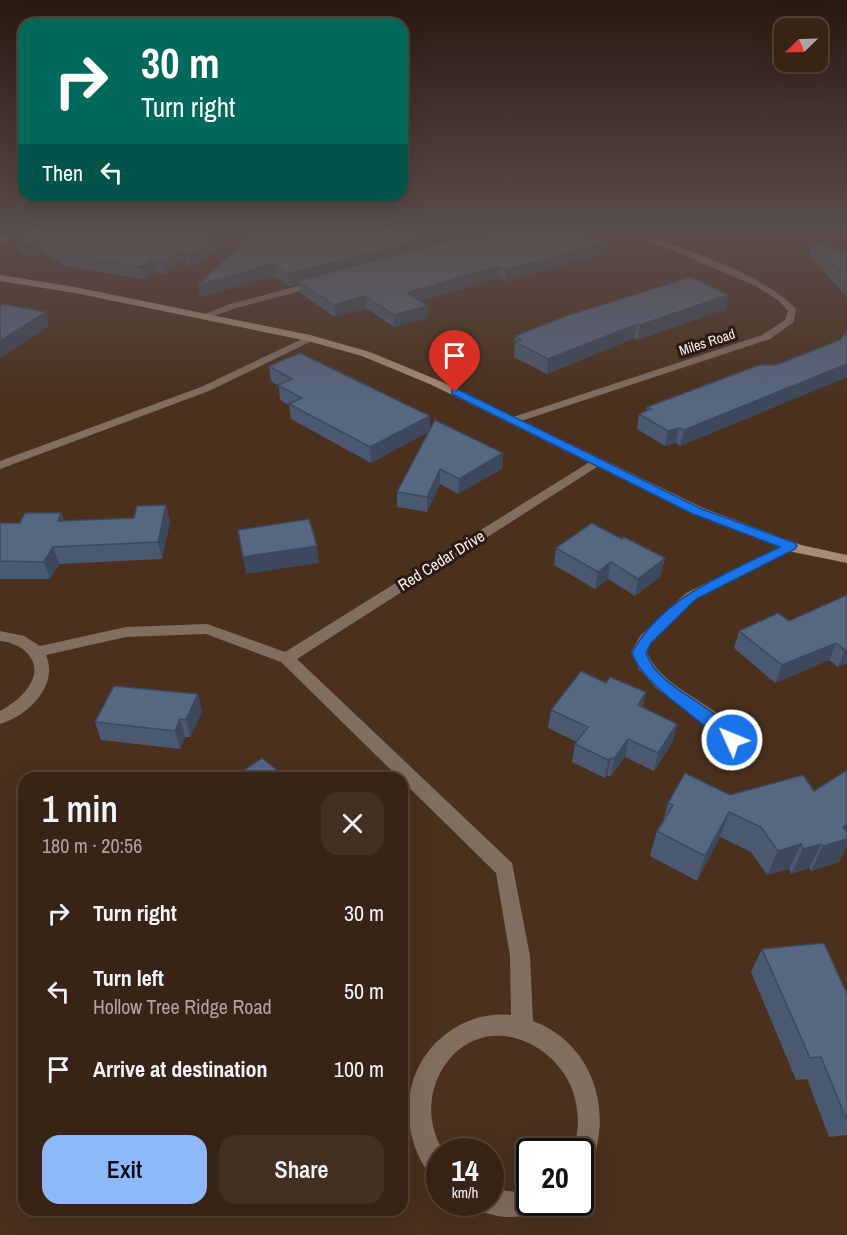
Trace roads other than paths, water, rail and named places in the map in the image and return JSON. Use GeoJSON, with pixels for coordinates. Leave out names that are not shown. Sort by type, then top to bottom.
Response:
{"type":"FeatureCollection","features":[{"type":"Feature","properties":{"kind":"main road"},"geometry":{"type":"LineString","coordinates":[[66,289],[310,338],[366,354],[436,383],[698,511],[790,546],[847,559]]}},
{"type":"Feature","properties":{"kind":"street"},"geometry":{"type":"LineString","coordinates":[[202,317],[298,289]]}},
{"type":"Feature","properties":{"kind":"street","name":"Miles Road"},"geometry":{"type":"LineString","coordinates":[[514,420],[766,337],[789,322],[793,311],[782,298],[766,289]]}},
{"type":"Feature","properties":{"kind":"street"},"geometry":{"type":"LineString","coordinates":[[0,465],[205,388],[310,338]]}},
{"type":"Feature","properties":{"kind":"street","name":"Red Cedar Drive"},"geometry":{"type":"LineString","coordinates":[[287,658],[596,462]]}},
{"type":"Feature","properties":{"kind":"street"},"geometry":{"type":"LineString","coordinates":[[732,740],[714,722],[661,682],[642,664],[639,653],[645,640],[691,596],[790,546]]}},
{"type":"Feature","properties":{"kind":"street"},"geometry":{"type":"LineString","coordinates":[[38,652],[126,632],[207,628],[287,658],[405,772]]}},
{"type":"Feature","properties":{"kind":"street"},"geometry":{"type":"LineString","coordinates":[[0,636],[25,641],[38,652],[43,667],[39,684],[25,701],[0,718]]}},
{"type":"Feature","properties":{"kind":"street"},"geometry":{"type":"LineString","coordinates":[[408,775],[505,869],[520,956],[522,1026]]}},
{"type":"Feature","properties":{"kind":"street"},"geometry":{"type":"LineString","coordinates":[[426,1143],[421,1131],[419,1099],[427,1070],[443,1046],[467,1030],[493,1024],[522,1026],[548,1039],[570,1060],[585,1087],[591,1118],[588,1138]]}}]}
